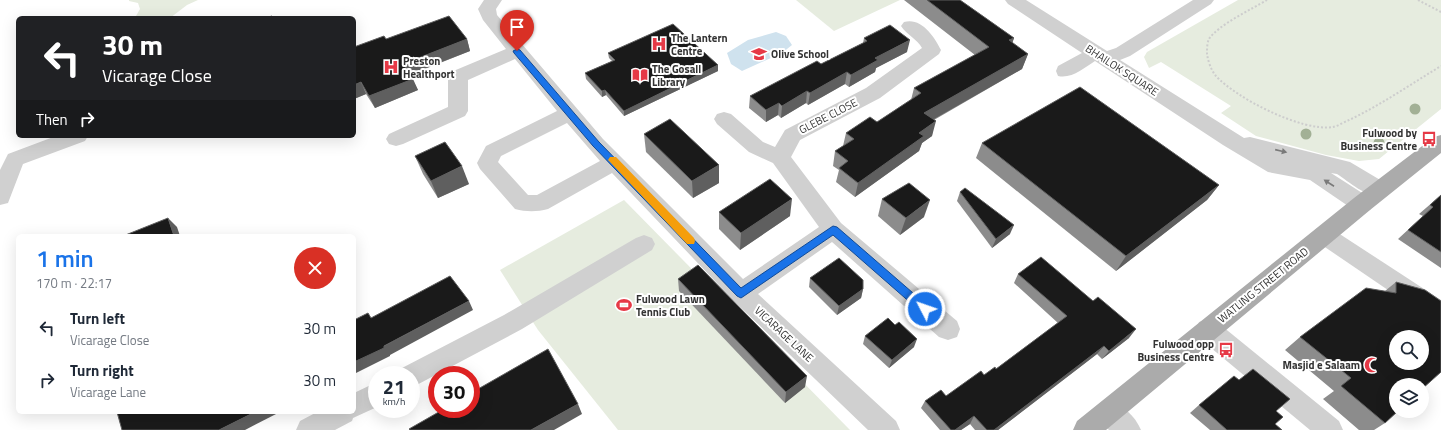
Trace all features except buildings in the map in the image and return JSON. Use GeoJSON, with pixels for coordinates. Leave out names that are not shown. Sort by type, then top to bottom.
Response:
{"type":"FeatureCollection","features":[{"type":"Feature","properties":{"kind":"main road","name":"WATLING STREET ROAD"},"geometry":{"type":"LineString","coordinates":[[1086,430],[1324,235],[1441,142]]}},
{"type":"Feature","properties":{"kind":"street","name":"BHAILOK SQUARE"},"geometry":{"type":"LineString","coordinates":[[1014,0],[1230,140],[1275,166],[1315,173],[1371,197]]}},
{"type":"Feature","properties":{"kind":"street"},"geometry":{"type":"LineString","coordinates":[[1065,71],[1100,56],[1123,52],[1205,0]]}},
{"type":"Feature","properties":{"kind":"street","name":"VICARAGE LANE"},"geometry":{"type":"LineString","coordinates":[[483,5],[489,16],[517,51],[596,144],[741,293],[886,430]]}},
{"type":"Feature","properties":{"kind":"street","name":"GLEBE CLOSE"},"geometry":{"type":"LineString","coordinates":[[780,158],[792,135],[872,93],[932,50],[928,40],[910,26]]}},
{"type":"Feature","properties":{"kind":"street"},"geometry":{"type":"LineString","coordinates":[[396,139],[458,111],[458,77],[517,51]]}},
{"type":"Feature","properties":{"kind":"street"},"geometry":{"type":"LineString","coordinates":[[570,113],[493,151],[487,163],[523,203],[540,203],[615,162]]}},
{"type":"Feature","properties":{"kind":"street"},"geometry":{"type":"LineString","coordinates":[[724,119],[756,147],[780,158],[833,230],[948,329]]}},
{"type":"Feature","properties":{"kind":"street"},"geometry":{"type":"LineString","coordinates":[[0,197],[15,159],[73,138]]}},
{"type":"Feature","properties":{"kind":"street"},"geometry":{"type":"LineString","coordinates":[[741,293],[833,230]]}},
{"type":"Feature","properties":{"kind":"street"},"geometry":{"type":"LineString","coordinates":[[1324,235],[1441,313]]}},
{"type":"Feature","properties":{"kind":"street"},"geometry":{"type":"LineString","coordinates":[[420,371],[513,322],[644,244]]}},
{"type":"Feature","properties":{"kind":"street"},"geometry":{"type":"LineString","coordinates":[[1208,330],[1330,430]]}},
{"type":"Feature","properties":{"kind":"street"},"geometry":{"type":"LineString","coordinates":[[356,405],[368,399]]}},
{"type":"Feature","properties":{"kind":"street"},"geometry":{"type":"LineString","coordinates":[[1109,412],[1128,430]]}},
{"type":"Feature","properties":{"kind":"street"},"geometry":{"type":"LineString","coordinates":[[309,430],[339,414]]}},
{"type":"Feature","properties":{"kind":"path"},"geometry":{"type":"LineString","coordinates":[[1266,0],[1223,26],[1209,39],[1207,48],[1208,61],[1215,75],[1228,86],[1260,107],[1281,116],[1309,126],[1332,126],[1360,115],[1441,66]]}},
{"type":"Feature","properties":{"kind":"path"},"geometry":{"type":"LineString","coordinates":[[1418,0],[1441,12]]}},
{"type":"Feature","properties":{"kind":"shaded area"},"geometry":{"type":"Polygon","coordinates":[[[198,0],[187,5],[173,16],[136,16],[140,9],[138,3],[129,1],[198,0]]]}},
{"type":"Feature","properties":{"kind":"shaded area"},"geometry":{"type":"Polygon","coordinates":[[[796,0],[900,0],[834,31],[796,0]]]}},
{"type":"Feature","properties":{"kind":"shaded area"},"geometry":{"type":"Polygon","coordinates":[[[1238,0],[1441,0],[1441,109],[1379,159],[1359,161],[1326,155],[1256,136],[1221,113],[1231,106],[1161,62],[1149,68],[1144,57],[1147,52],[1238,0]]]}},
{"type":"Feature","properties":{"kind":"shaded area","name":"Fulwood Lawn Tennis Club"},"geometry":{"type":"Polygon","coordinates":[[[624,200],[850,430],[618,430],[538,330],[500,270],[624,200]]]}},
{"type":"Feature","properties":{"kind":"water"},"geometry":{"type":"Polygon","coordinates":[[[776,32],[786,36],[792,45],[782,53],[742,71],[731,64],[727,53],[748,40],[776,32]]]}},
{"type":"Feature","properties":{"kind":"slow traffic"},"geometry":{"type":"LineString","coordinates":[[613,160],[691,241]]}},
{"type":"Feature","properties":{"kind":"place","name":"The Lantern Centre"},"geometry":{"type":"Point","coordinates":[659,44]}},
{"type":"Feature","properties":{"kind":"place","name":"Olive School"},"geometry":{"type":"Point","coordinates":[759,54]}},
{"type":"Feature","properties":{"kind":"place","name":"Preston Healthport"},"geometry":{"type":"Point","coordinates":[391,67]}},
{"type":"Feature","properties":{"kind":"place","name":"The Gosall Library"},"geometry":{"type":"Point","coordinates":[640,75]}},
{"type":"Feature","properties":{"kind":"place","name":"Fulwood by Business Centre"},"geometry":{"type":"Point","coordinates":[1429,139]}},
{"type":"Feature","properties":{"kind":"place","name":"Fulwood Lawn Tennis Club"},"geometry":{"type":"Point","coordinates":[624,305]}},
{"type":"Feature","properties":{"kind":"place","name":"Fulwood opp Business Centre"},"geometry":{"type":"Point","coordinates":[1226,350]}},
{"type":"Feature","properties":{"kind":"place","name":"Masjid e Salaam"},"geometry":{"type":"Point","coordinates":[1372,365]}},
{"type":"Feature","properties":{"kind":"route"},"geometry":{"type":"LineString","coordinates":[[517,51],[596,144],[741,293],[833,230],[925,309]]}}]}
